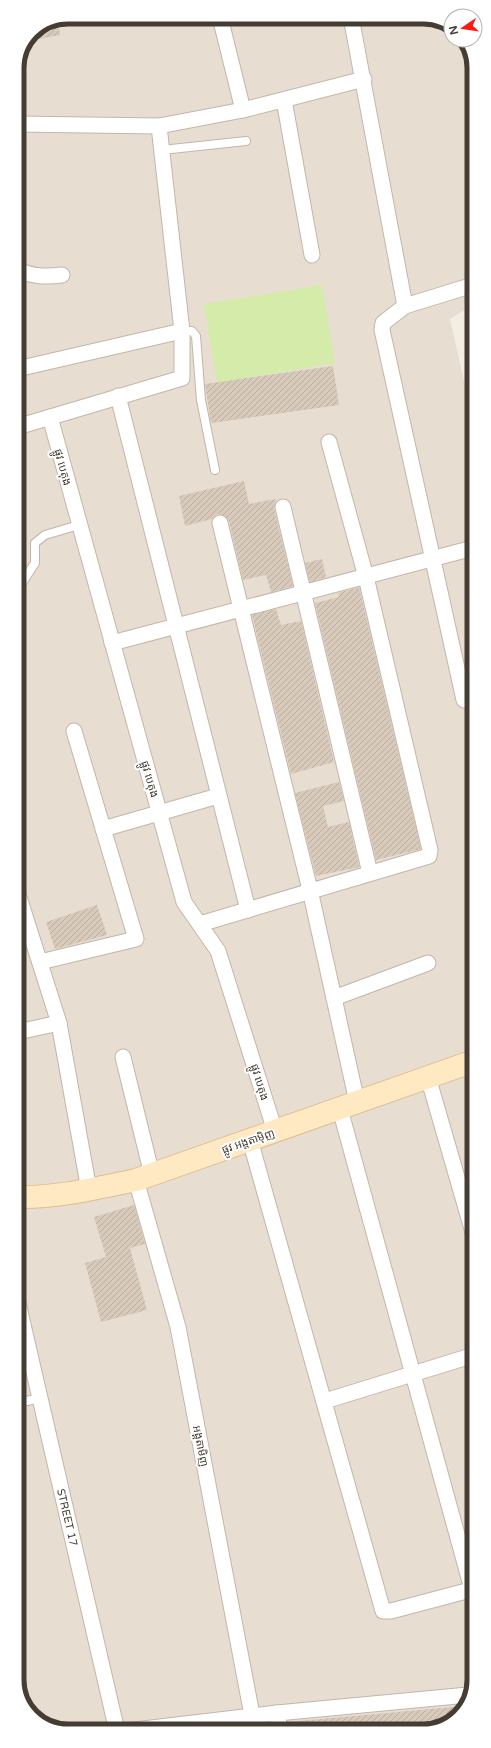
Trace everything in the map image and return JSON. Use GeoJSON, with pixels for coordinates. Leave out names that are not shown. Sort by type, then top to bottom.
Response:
{"type":"FeatureCollection","features":[{"type":"Feature","properties":{"kind":"street"},"geometry":{"type":"LineString","coordinates":[[222,24],[243,110]]}},
{"type":"Feature","properties":{"kind":"street"},"geometry":{"type":"LineString","coordinates":[[352,24],[405,306]]}},
{"type":"Feature","properties":{"kind":"street"},"geometry":{"type":"LineString","coordinates":[[24,124],[159,126],[243,110],[364,80]]}},
{"type":"Feature","properties":{"kind":"street"},"geometry":{"type":"LineString","coordinates":[[284,100],[312,255]]}},
{"type":"Feature","properties":{"kind":"street"},"geometry":{"type":"LineString","coordinates":[[24,425],[182,378],[182,332],[159,126]]}},
{"type":"Feature","properties":{"kind":"street"},"geometry":{"type":"LineString","coordinates":[[24,273],[27,275],[47,277],[62,275]]}},
{"type":"Feature","properties":{"kind":"street"},"geometry":{"type":"LineString","coordinates":[[464,700],[382,330],[383,323],[405,306],[467,288]]}},
{"type":"Feature","properties":{"kind":"street"},"geometry":{"type":"LineString","coordinates":[[24,367],[182,332]]}},
{"type":"Feature","properties":{"kind":"street"},"geometry":{"type":"LineString","coordinates":[[118,396],[248,910]]}},
{"type":"Feature","properties":{"kind":"street","name":"ផ្លូវ បេតុង"},"geometry":{"type":"LineString","coordinates":[[50,417],[184,902],[218,951],[275,1131]]}},
{"type":"Feature","properties":{"kind":"street"},"geometry":{"type":"LineString","coordinates":[[200,924],[310,890],[429,856],[430,850],[366,577],[329,442]]}},
{"type":"Feature","properties":{"kind":"street"},"geometry":{"type":"LineString","coordinates":[[283,507],[302,593],[370,873]]}},
{"type":"Feature","properties":{"kind":"street"},"geometry":{"type":"LineString","coordinates":[[220,523],[240,610],[310,890],[334,998],[349,1105],[414,1374],[467,1567]]}},
{"type":"Feature","properties":{"kind":"street"},"geometry":{"type":"LineString","coordinates":[[112,643],[467,550]]}},
{"type":"Feature","properties":{"kind":"street"},"geometry":{"type":"LineString","coordinates":[[40,962],[136,939],[74,731]]}},
{"type":"Feature","properties":{"kind":"street"},"geometry":{"type":"LineString","coordinates":[[103,829],[218,796]]}},
{"type":"Feature","properties":{"kind":"street"},"geometry":{"type":"LineString","coordinates":[[24,913],[59,1023],[89,1190]]}},
{"type":"Feature","properties":{"kind":"street"},"geometry":{"type":"LineString","coordinates":[[334,998],[428,962]]}},
{"type":"Feature","properties":{"kind":"street"},"geometry":{"type":"LineString","coordinates":[[24,1031],[59,1023]]}},
{"type":"Feature","properties":{"kind":"street","name":"អង្គតាមិញ"},"geometry":{"type":"LineString","coordinates":[[123,1057],[144,1178],[178,1327],[252,1715]]}},
{"type":"Feature","properties":{"kind":"street","name":"ផ្លូវ អង្តតាម៉ិញ"},"geometry":{"type":"LineString","coordinates":[[24,1197],[89,1190],[144,1178],[467,1063]]}},
{"type":"Feature","properties":{"kind":"street"},"geometry":{"type":"LineString","coordinates":[[428,1077],[467,1212]]}},
{"type":"Feature","properties":{"kind":"street"},"geometry":{"type":"LineString","coordinates":[[250,1140],[383,1610],[391,1611],[467,1591]]}},
{"type":"Feature","properties":{"kind":"street","name":"STREET 17"},"geometry":{"type":"LineString","coordinates":[[24,1329],[115,1724]]}},
{"type":"Feature","properties":{"kind":"street"},"geometry":{"type":"LineString","coordinates":[[325,1401],[467,1357]]}},
{"type":"Feature","properties":{"kind":"street"},"geometry":{"type":"LineString","coordinates":[[181,1724],[277,1712],[464,1695]]}},
{"type":"Feature","properties":{"kind":"street"},"geometry":{"type":"LineString","coordinates":[[277,1712],[279,1724]]}},
{"type":"Feature","properties":{"kind":"lane"},"geometry":{"type":"LineString","coordinates":[[162,150],[246,141]]}},
{"type":"Feature","properties":{"kind":"lane"},"geometry":{"type":"LineString","coordinates":[[182,332],[192,331],[196,336],[201,400],[215,470]]}},
{"type":"Feature","properties":{"kind":"lane"},"geometry":{"type":"LineString","coordinates":[[24,580],[35,563],[35,543],[45,535],[79,525]]}},
{"type":"Feature","properties":{"kind":"lane"},"geometry":{"type":"LineString","coordinates":[[24,1402],[40,1398]]}},
{"type":"Feature","properties":{"kind":"shaded area"},"geometry":{"type":"Polygon","coordinates":[[[68,24],[426,24],[443,29],[443,48],[462,48],[465,54],[467,68],[467,309],[450,319],[467,394],[467,1680],[464,1697],[450,1715],[440,1721],[423,1724],[65,1724],[51,1721],[33,1707],[27,1697],[24,1680],[24,68],[27,51],[31,44],[44,31],[51,27],[68,24]]]}},
{"type":"Feature","properties":{"kind":"green space"},"geometry":{"type":"Polygon","coordinates":[[[322,285],[335,363],[217,383],[204,304],[322,285]]]}},
{"type":"Feature","properties":{"kind":"building"},"geometry":{"type":"Polygon","coordinates":[[[59,25],[60,35],[35,40],[44,31],[59,25]]]}},
{"type":"Feature","properties":{"kind":"building"},"geometry":{"type":"Polygon","coordinates":[[[333,366],[339,405],[211,423],[205,384],[333,366]]]}},
{"type":"Feature","properties":{"kind":"building"},"geometry":{"type":"Polygon","coordinates":[[[244,481],[249,504],[276,499],[274,509],[293,586],[271,592],[266,575],[243,580],[229,521],[223,515],[217,514],[212,519],[185,526],[179,496],[244,481]]]}},
{"type":"Feature","properties":{"kind":"building"},"geometry":{"type":"Polygon","coordinates":[[[322,559],[326,577],[310,582],[305,563],[322,559]]]}},
{"type":"Feature","properties":{"kind":"building"},"geometry":{"type":"Polygon","coordinates":[[[359,587],[421,849],[376,860],[315,603],[339,597],[338,593],[359,587]]]}},
{"type":"Feature","properties":{"kind":"building"},"geometry":{"type":"Polygon","coordinates":[[[276,609],[281,625],[301,621],[334,762],[291,774],[252,615],[276,609]]]}},
{"type":"Feature","properties":{"kind":"building"},"geometry":{"type":"Polygon","coordinates":[[[339,782],[344,801],[323,806],[328,827],[349,822],[359,867],[316,876],[295,793],[339,782]]]}},
{"type":"Feature","properties":{"kind":"building"},"geometry":{"type":"Polygon","coordinates":[[[97,905],[107,935],[55,949],[46,922],[97,905]]]}},
{"type":"Feature","properties":{"kind":"building"},"geometry":{"type":"Polygon","coordinates":[[[134,1205],[145,1244],[130,1248],[147,1310],[101,1322],[85,1263],[106,1257],[94,1217],[134,1205]]]}},
{"type":"Feature","properties":{"kind":"building"},"geometry":{"type":"Polygon","coordinates":[[[458,1707],[450,1715],[440,1721],[423,1724],[288,1724],[288,1722],[458,1707]]]}}]}
